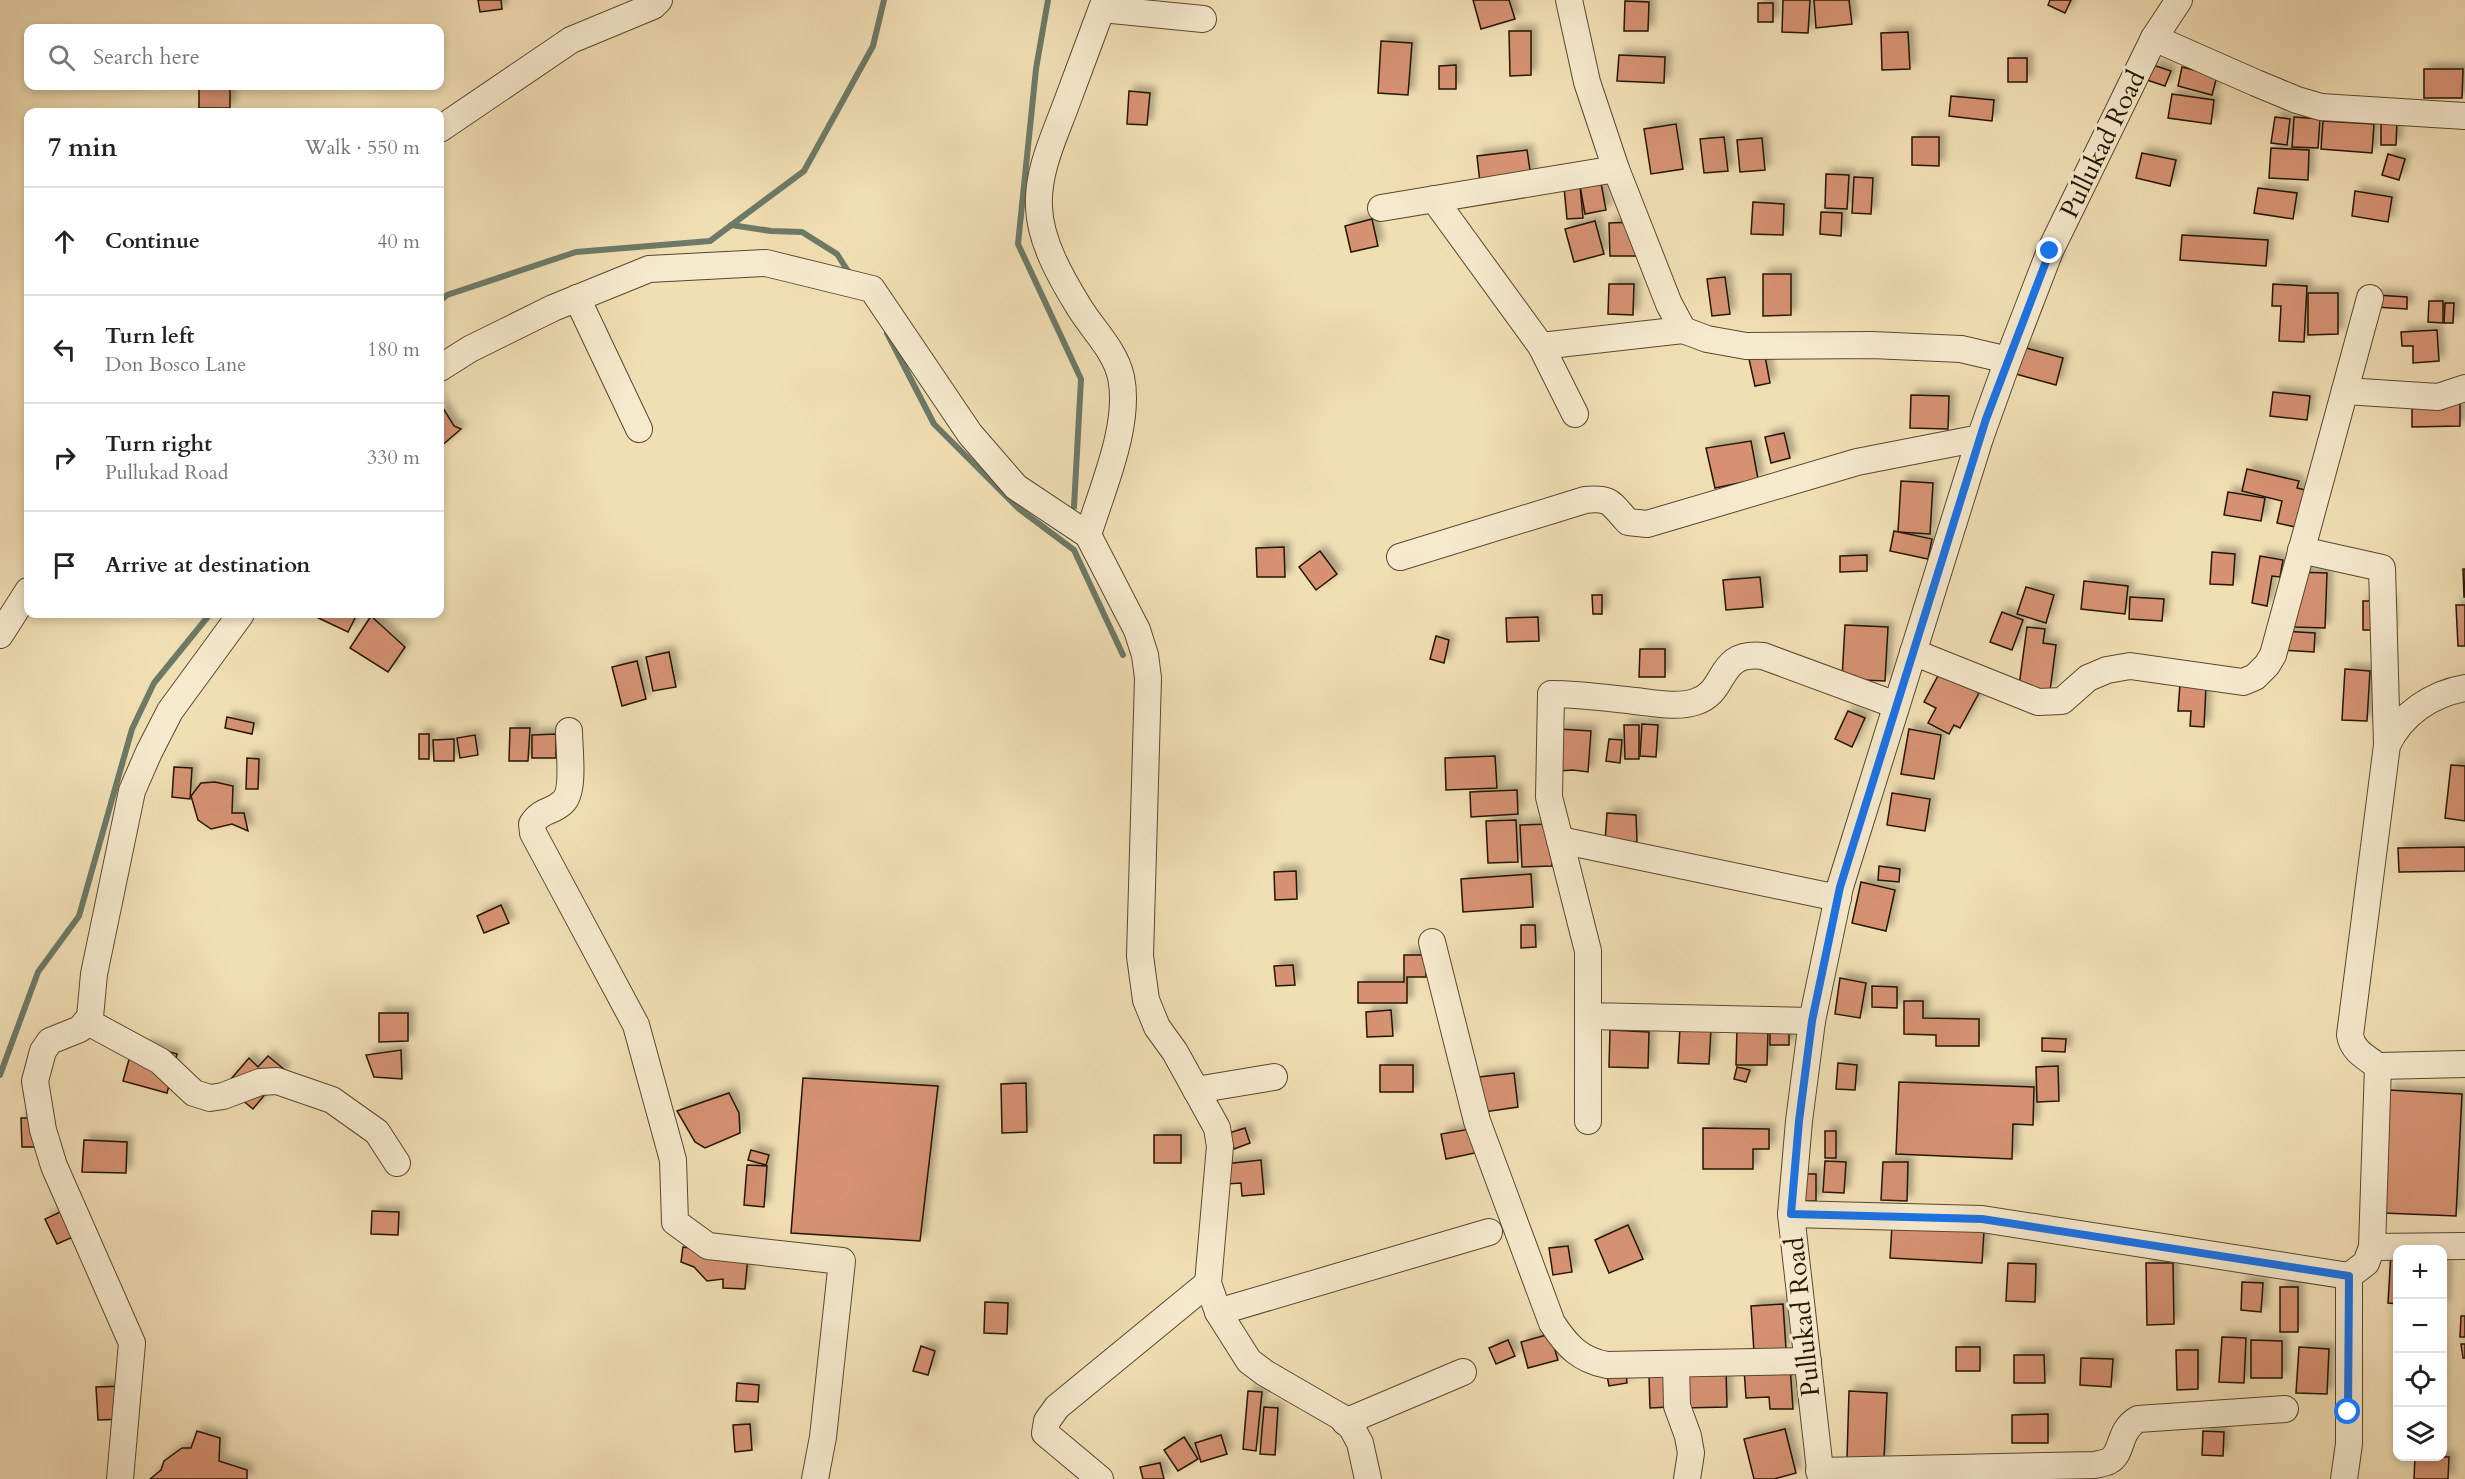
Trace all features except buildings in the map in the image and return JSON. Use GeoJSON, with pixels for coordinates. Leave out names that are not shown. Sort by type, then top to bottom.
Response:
{"type":"FeatureCollection","features":[{"type":"Feature","properties":{"kind":"street"},"geometry":{"type":"LineString","coordinates":[[444,126],[571,40],[653,6],[659,0]]}},
{"type":"Feature","properties":{"kind":"street","name":"Pullukad Road"},"geometry":{"type":"LineString","coordinates":[[1820,1475],[1791,1214],[1799,1121],[1812,1021],[1838,898],[1980,438],[2008,360],[2050,251],[2154,38],[2179,0]]}},
{"type":"Feature","properties":{"kind":"street"},"geometry":{"type":"LineString","coordinates":[[1574,2],[1587,82],[1616,169],[1669,304],[1683,330]]}},
{"type":"Feature","properties":{"kind":"street"},"geometry":{"type":"LineString","coordinates":[[1088,535],[1118,437],[1123,403],[1120,376],[1103,338],[1079,307],[1042,230],[1039,207],[1044,166],[1104,5],[1203,19]]}},
{"type":"Feature","properties":{"kind":"street"},"geometry":{"type":"LineString","coordinates":[[2154,38],[2297,100],[2321,107],[2465,116]]}},
{"type":"Feature","properties":{"kind":"street"},"geometry":{"type":"LineString","coordinates":[[1381,208],[1616,169]]}},
{"type":"Feature","properties":{"kind":"street"},"geometry":{"type":"LineString","coordinates":[[1434,199],[1541,346],[1575,414]]}},
{"type":"Feature","properties":{"kind":"street"},"geometry":{"type":"LineString","coordinates":[[444,365],[470,349],[577,298],[649,269],[766,263],[872,288],[970,434],[1008,478],[1016,487],[1088,535],[1137,630],[1145,655],[1148,678],[1140,956],[1146,1000],[1157,1027],[1217,1128],[1220,1146],[1208,1283],[1218,1312],[1249,1361],[1265,1374],[1345,1422],[1360,1443],[1368,1479]]}},
{"type":"Feature","properties":{"kind":"street"},"geometry":{"type":"LineString","coordinates":[[577,298],[639,429]]}},
{"type":"Feature","properties":{"kind":"street"},"geometry":{"type":"LineString","coordinates":[[1913,652],[2038,702],[2062,701],[2088,678],[2107,670],[2130,666],[2243,682],[2255,677],[2273,655],[2370,298]]}},
{"type":"Feature","properties":{"kind":"street"},"geometry":{"type":"LineString","coordinates":[[1541,346],[1683,330],[1707,339],[1746,345],[1872,345],[1961,349],[2008,360]]}},
{"type":"Feature","properties":{"kind":"street"},"geometry":{"type":"LineString","coordinates":[[2345,391],[2438,397],[2465,388]]}},
{"type":"Feature","properties":{"kind":"street"},"geometry":{"type":"LineString","coordinates":[[1400,557],[1585,500],[1602,498],[1611,502],[1628,522],[1647,524],[1857,462],[1980,438]]}},
{"type":"Feature","properties":{"kind":"street"},"geometry":{"type":"LineString","coordinates":[[2301,550],[2382,568],[2387,745],[2350,1035],[2351,1043],[2358,1052],[2378,1066],[2465,1064]]}},
{"type":"Feature","properties":{"kind":"street"},"geometry":{"type":"LineString","coordinates":[[0,635],[24,597]]}},
{"type":"Feature","properties":{"kind":"street"},"geometry":{"type":"LineString","coordinates":[[120,1479],[132,1343],[54,1166],[43,1130],[35,1081],[43,1051],[50,1041],[80,1029],[88,1022],[92,1007],[94,974],[132,791],[170,711],[238,618]]}},
{"type":"Feature","properties":{"kind":"street"},"geometry":{"type":"LineString","coordinates":[[1588,1121],[1588,951],[1549,797],[1551,694],[1575,694],[1669,705],[1696,702],[1714,689],[1728,666],[1737,657],[1751,655],[1762,656],[1896,705]]}},
{"type":"Feature","properties":{"kind":"street"},"geometry":{"type":"LineString","coordinates":[[2387,745],[2400,723],[2430,699],[2447,691],[2465,688]]}},
{"type":"Feature","properties":{"kind":"street"},"geometry":{"type":"LineString","coordinates":[[569,731],[570,793],[563,803],[539,814],[532,824],[533,833],[636,1025],[673,1160],[675,1222],[708,1246],[842,1261],[823,1437],[815,1479]]}},
{"type":"Feature","properties":{"kind":"street"},"geometry":{"type":"LineString","coordinates":[[1560,840],[1838,898]]}},
{"type":"Feature","properties":{"kind":"street"},"geometry":{"type":"LineString","coordinates":[[1432,942],[1477,1121],[1552,1323],[1568,1344],[1589,1362],[1607,1365],[1808,1361]]}},
{"type":"Feature","properties":{"kind":"street"},"geometry":{"type":"LineString","coordinates":[[1588,1016],[1812,1021]]}},
{"type":"Feature","properties":{"kind":"street"},"geometry":{"type":"LineString","coordinates":[[88,1022],[160,1062],[194,1093],[210,1098],[223,1096],[260,1082],[277,1081],[332,1100],[377,1132],[397,1163]]}},
{"type":"Feature","properties":{"kind":"street"},"geometry":{"type":"LineString","coordinates":[[1791,1214],[1982,1219],[2349,1276],[2366,1263],[2372,1247],[2378,1066]]}},
{"type":"Feature","properties":{"kind":"street"},"geometry":{"type":"LineString","coordinates":[[1196,1090],[1274,1077]]}},
{"type":"Feature","properties":{"kind":"street"},"geometry":{"type":"LineString","coordinates":[[1218,1312],[1489,1232]]}},
{"type":"Feature","properties":{"kind":"street"},"geometry":{"type":"LineString","coordinates":[[2372,1247],[2465,1246]]}},
{"type":"Feature","properties":{"kind":"street"},"geometry":{"type":"LineString","coordinates":[[2344,1479],[2349,1444],[2349,1276]]}},
{"type":"Feature","properties":{"kind":"street"},"geometry":{"type":"LineString","coordinates":[[1100,1479],[1045,1434],[1047,1421],[1057,1407],[1208,1283]]}},
{"type":"Feature","properties":{"kind":"street"},"geometry":{"type":"LineString","coordinates":[[1677,1364],[1677,1407],[1688,1436],[1691,1453],[1687,1479]]}},
{"type":"Feature","properties":{"kind":"street"},"geometry":{"type":"LineString","coordinates":[[1345,1422],[1463,1372]]}},
{"type":"Feature","properties":{"kind":"street"},"geometry":{"type":"LineString","coordinates":[[1820,1475],[2095,1465],[2110,1461],[2117,1452],[2122,1435],[2129,1424],[2138,1419],[2285,1409]]}},
{"type":"Feature","properties":{"kind":"waterway"},"geometry":{"type":"LineString","coordinates":[[444,298],[576,252],[710,241],[804,171],[873,46],[884,0]]}},
{"type":"Feature","properties":{"kind":"waterway"},"geometry":{"type":"LineString","coordinates":[[1048,0],[1036,69],[1018,244],[1081,379],[1074,507]]}},
{"type":"Feature","properties":{"kind":"waterway"},"geometry":{"type":"LineString","coordinates":[[731,225],[771,231],[802,232],[837,254],[851,276]]}},
{"type":"Feature","properties":{"kind":"waterway"},"geometry":{"type":"LineString","coordinates":[[887,333],[934,424],[1018,508],[1074,550],[1123,655]]}},
{"type":"Feature","properties":{"kind":"waterway"},"geometry":{"type":"LineString","coordinates":[[0,1075],[38,972],[79,916],[132,729],[154,683],[207,618]]}},
{"type":"Feature","properties":{"kind":"route"},"geometry":{"type":"LineString","coordinates":[[2050,251],[1986,419],[1840,887],[1812,1021],[1799,1121],[1791,1214],[1982,1219],[2349,1276],[2348,1412]]}}]}
